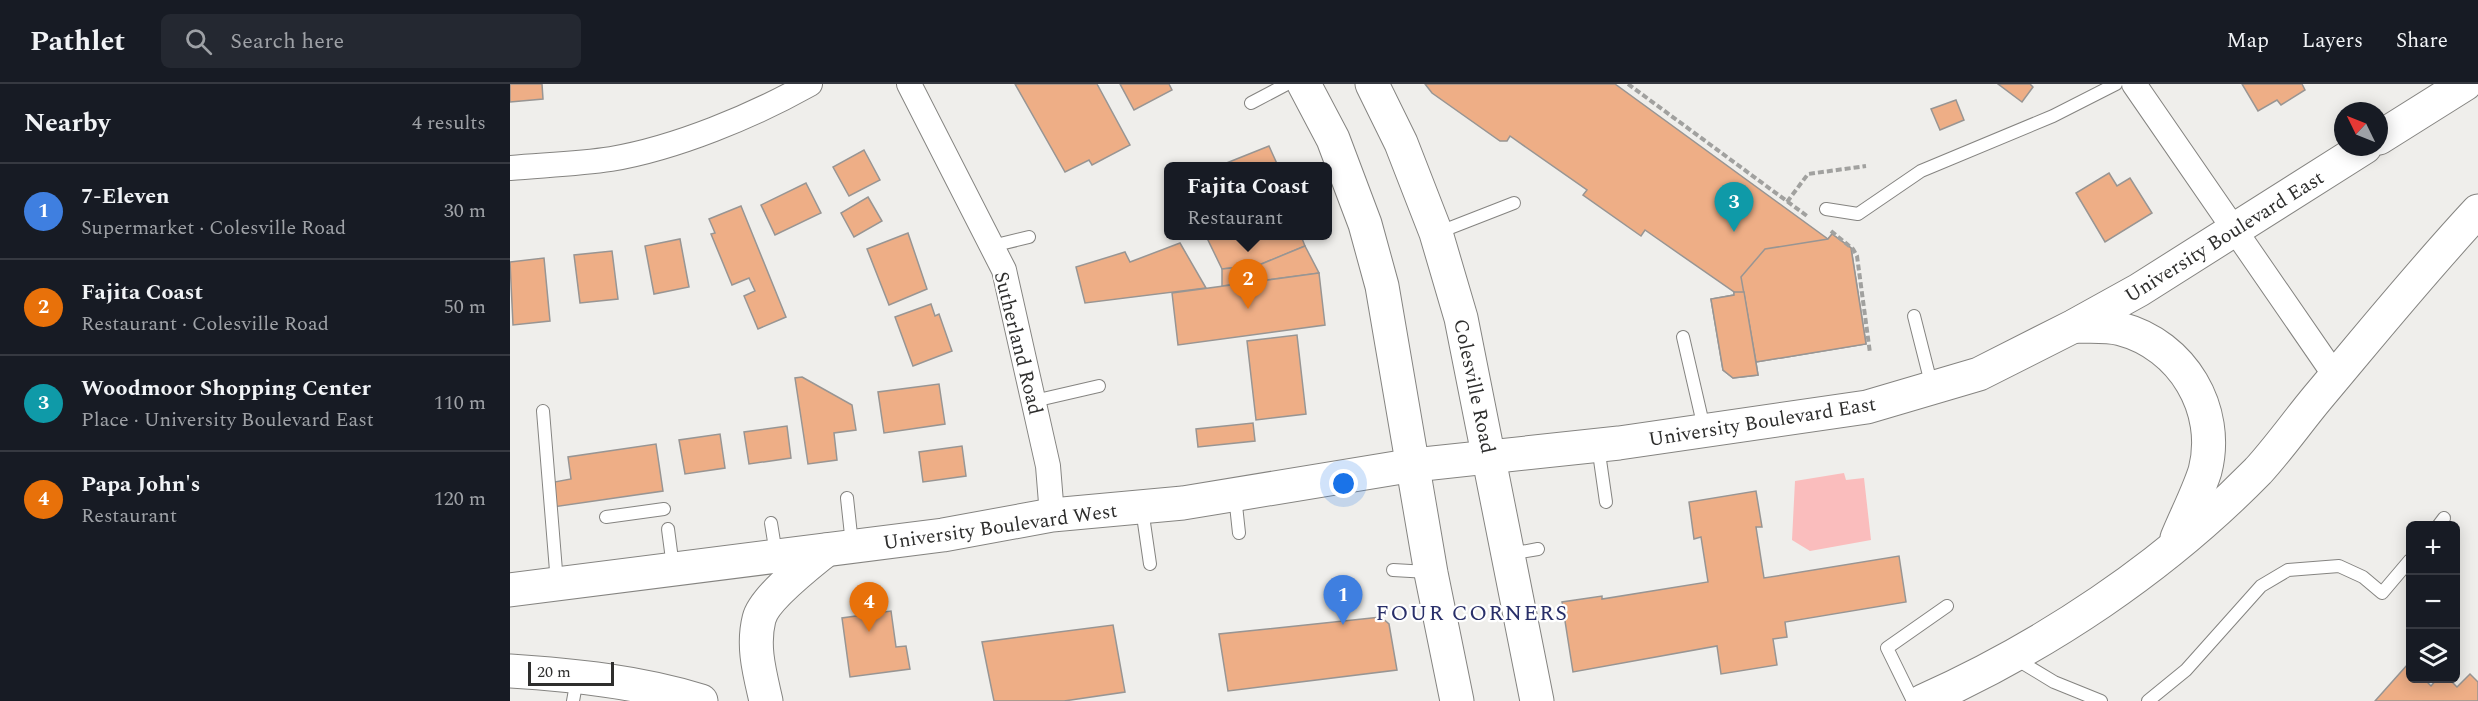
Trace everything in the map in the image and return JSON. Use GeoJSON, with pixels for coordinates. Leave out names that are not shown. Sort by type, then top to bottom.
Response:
{"type":"FeatureCollection","features":[{"type":"Feature","properties":{"kind":"main road"},"geometry":{"type":"LineString","coordinates":[[1304,84],[1333,138],[1365,224],[1382,286],[1431,573],[1457,701]]}},
{"type":"Feature","properties":{"kind":"main road","name":"Colesville Road"},"geometry":{"type":"LineString","coordinates":[[1372,84],[1401,143],[1436,233],[1461,318],[1490,457],[1524,552],[1537,701]]}},
{"type":"Feature","properties":{"kind":"main road"},"geometry":{"type":"LineString","coordinates":[[2388,132],[2465,84]]}},
{"type":"Feature","properties":{"kind":"main road","name":"University Boulevard East"},"geometry":{"type":"LineString","coordinates":[[1490,457],[1867,407],[1979,374],[2139,290],[2351,156]]}},
{"type":"Feature","properties":{"kind":"main road"},"geometry":{"type":"LineString","coordinates":[[1923,701],[1983,675],[2079,618],[2174,547],[2258,470],[2440,252],[2478,211]]}},
{"type":"Feature","properties":{"kind":"main road"},"geometry":{"type":"LineString","coordinates":[[2074,326],[2119,328],[2146,338],[2178,361],[2200,397],[2209,434],[2205,470],[2174,547]]}},
{"type":"Feature","properties":{"kind":"main road","name":"University Boulevard West"},"geometry":{"type":"LineString","coordinates":[[510,590],[557,586],[674,568],[943,534],[1052,515],[1142,507],[1235,495],[1414,465],[1490,457]]}},
{"type":"Feature","properties":{"kind":"main road"},"geometry":{"type":"LineString","coordinates":[[766,701],[756,652],[759,617],[786,582],[839,548]]}},
{"type":"Feature","properties":{"kind":"main road"},"geometry":{"type":"LineString","coordinates":[[510,671],[575,689],[679,694],[701,701]]}},
{"type":"Feature","properties":{"kind":"street"},"geometry":{"type":"LineString","coordinates":[[510,168],[612,159],[696,136],[780,101],[810,84]]}},
{"type":"Feature","properties":{"kind":"street","name":"Sutherland Road"},"geometry":{"type":"LineString","coordinates":[[909,84],[1004,270],[1048,466],[1052,515]]}},
{"type":"Feature","properties":{"kind":"street"},"geometry":{"type":"LineString","coordinates":[[2134,84],[2336,377]]}},
{"type":"Feature","properties":{"kind":"lane"},"geometry":{"type":"LineString","coordinates":[[1251,103],[1287,84]]}},
{"type":"Feature","properties":{"kind":"lane"},"geometry":{"type":"LineString","coordinates":[[1826,209],[1858,214],[1921,171],[2053,116],[2116,84]]}},
{"type":"Feature","properties":{"kind":"lane"},"geometry":{"type":"LineString","coordinates":[[1436,233],[1514,203]]}},
{"type":"Feature","properties":{"kind":"lane"},"geometry":{"type":"LineString","coordinates":[[992,246],[1029,237]]}},
{"type":"Feature","properties":{"kind":"lane"},"geometry":{"type":"LineString","coordinates":[[1914,316],[1932,388]]}},
{"type":"Feature","properties":{"kind":"lane"},"geometry":{"type":"LineString","coordinates":[[1683,337],[1704,429]]}},
{"type":"Feature","properties":{"kind":"lane"},"geometry":{"type":"LineString","coordinates":[[1034,401],[1099,386]]}},
{"type":"Feature","properties":{"kind":"lane"},"geometry":{"type":"LineString","coordinates":[[543,411],[557,586]]}},
{"type":"Feature","properties":{"kind":"lane"},"geometry":{"type":"LineString","coordinates":[[1598,444],[1606,502]]}},
{"type":"Feature","properties":{"kind":"lane"},"geometry":{"type":"LineString","coordinates":[[1235,495],[1239,533]]}},
{"type":"Feature","properties":{"kind":"lane"},"geometry":{"type":"LineString","coordinates":[[839,548],[847,498]]}},
{"type":"Feature","properties":{"kind":"lane"},"geometry":{"type":"LineString","coordinates":[[1142,507],[1150,564]]}},
{"type":"Feature","properties":{"kind":"lane"},"geometry":{"type":"LineString","coordinates":[[606,517],[664,509]]}},
{"type":"Feature","properties":{"kind":"lane"},"geometry":{"type":"LineString","coordinates":[[771,522],[776,556]]}},
{"type":"Feature","properties":{"kind":"lane"},"geometry":{"type":"LineString","coordinates":[[668,529],[674,568]]}},
{"type":"Feature","properties":{"kind":"lane"},"geometry":{"type":"LineString","coordinates":[[2148,701],[2186,670],[2261,586],[2288,570],[2339,567],[2363,577],[2382,593],[2406,566]]}},
{"type":"Feature","properties":{"kind":"lane"},"geometry":{"type":"LineString","coordinates":[[1393,570],[1431,573]]}},
{"type":"Feature","properties":{"kind":"lane"},"geometry":{"type":"LineString","coordinates":[[1913,701],[1887,648],[1947,606]]}},
{"type":"Feature","properties":{"kind":"lane"},"geometry":{"type":"LineString","coordinates":[[2012,657],[2060,684],[2101,701]]}},
{"type":"Feature","properties":{"kind":"lane"},"geometry":{"type":"LineString","coordinates":[[2060,684],[2078,701]]}},
{"type":"Feature","properties":{"kind":"path"},"geometry":{"type":"LineString","coordinates":[[1628,84],[1813,219]]}},
{"type":"Feature","properties":{"kind":"path"},"geometry":{"type":"LineString","coordinates":[[1675,127],[1679,122]]}},
{"type":"Feature","properties":{"kind":"path"},"geometry":{"type":"LineString","coordinates":[[1787,202],[1808,174],[1866,166]]}},
{"type":"Feature","properties":{"kind":"path"},"geometry":{"type":"LineString","coordinates":[[1830,230],[1853,249],[1857,256],[1870,353]]}},
{"type":"Feature","properties":{"kind":"shaded area"},"geometry":{"type":"Polygon","coordinates":[[[1844,473],[1846,480],[1864,478],[1871,540],[1810,551],[1792,540],[1795,481],[1844,473]]]}},
{"type":"Feature","properties":{"kind":"building"},"geometry":{"type":"Polygon","coordinates":[[[510,84],[542,84],[543,99],[510,102],[510,84]]]}},
{"type":"Feature","properties":{"kind":"building"},"geometry":{"type":"Polygon","coordinates":[[[1015,84],[1097,84],[1130,145],[1092,165],[1089,160],[1065,172],[1015,84]]]}},
{"type":"Feature","properties":{"kind":"building"},"geometry":{"type":"Polygon","coordinates":[[[1120,84],[1169,84],[1172,90],[1134,110],[1120,84]]]}},
{"type":"Feature","properties":{"kind":"building"},"geometry":{"type":"Polygon","coordinates":[[[1425,84],[1615,84],[1828,239],[1832,234],[1851,248],[1866,344],[1756,362],[1758,375],[1733,378],[1723,370],[1711,299],[1734,295],[1734,292],[1645,230],[1641,236],[1583,195],[1587,190],[1510,136],[1507,141],[1500,141],[1432,93],[1425,84]]]}},
{"type":"Feature","properties":{"kind":"building"},"geometry":{"type":"Polygon","coordinates":[[[1998,84],[2030,84],[2033,87],[2022,102],[1998,84]]]}},
{"type":"Feature","properties":{"kind":"building"},"geometry":{"type":"Polygon","coordinates":[[[2242,84],[2302,84],[2305,90],[2281,105],[2277,100],[2258,111],[2242,84]]]}},
{"type":"Feature","properties":{"kind":"building"},"geometry":{"type":"Polygon","coordinates":[[[1956,100],[1964,120],[1940,130],[1931,109],[1956,100]]]}},
{"type":"Feature","properties":{"kind":"building"},"geometry":{"type":"Polygon","coordinates":[[[1269,146],[1276,162],[1229,162],[1269,146]]]}},
{"type":"Feature","properties":{"kind":"building"},"geometry":{"type":"Polygon","coordinates":[[[864,150],[880,180],[849,196],[833,167],[864,150]]]}},
{"type":"Feature","properties":{"kind":"building"},"geometry":{"type":"Polygon","coordinates":[[[2109,173],[2117,186],[2130,178],[2152,213],[2105,242],[2076,193],[2109,173]]]}},
{"type":"Feature","properties":{"kind":"building"},"geometry":{"type":"Polygon","coordinates":[[[806,183],[821,213],[775,235],[761,205],[806,183]]]}},
{"type":"Feature","properties":{"kind":"building"},"geometry":{"type":"Polygon","coordinates":[[[868,197],[882,221],[854,237],[841,213],[868,197]]]}},
{"type":"Feature","properties":{"kind":"building"},"geometry":{"type":"Polygon","coordinates":[[[741,206],[786,317],[758,329],[744,296],[755,291],[749,278],[732,285],[711,234],[715,233],[709,219],[741,206]]]}},
{"type":"Feature","properties":{"kind":"building"},"geometry":{"type":"Polygon","coordinates":[[[908,233],[927,289],[889,305],[867,249],[908,233]]]}},
{"type":"Feature","properties":{"kind":"building"},"geometry":{"type":"Polygon","coordinates":[[[1832,234],[1851,248],[1866,344],[1756,362],[1741,277],[1765,249],[1828,239],[1832,234]]]}},
{"type":"Feature","properties":{"kind":"building"},"geometry":{"type":"Polygon","coordinates":[[[680,239],[689,287],[654,294],[645,246],[680,239]]]}},
{"type":"Feature","properties":{"kind":"building"},"geometry":{"type":"Polygon","coordinates":[[[1208,240],[1303,240],[1305,246],[1259,265],[1222,269],[1208,240]]]}},
{"type":"Feature","properties":{"kind":"building"},"geometry":{"type":"Polygon","coordinates":[[[1180,243],[1206,288],[1085,303],[1076,267],[1125,252],[1130,262],[1180,243]]]}},
{"type":"Feature","properties":{"kind":"building"},"geometry":{"type":"Polygon","coordinates":[[[1305,246],[1319,273],[1222,286],[1222,269],[1259,265],[1305,246]]]}},
{"type":"Feature","properties":{"kind":"building"},"geometry":{"type":"Polygon","coordinates":[[[612,251],[618,299],[580,303],[574,255],[612,251]]]}},
{"type":"Feature","properties":{"kind":"building"},"geometry":{"type":"Polygon","coordinates":[[[544,258],[550,321],[513,325],[510,262],[544,258]]]}},
{"type":"Feature","properties":{"kind":"building"},"geometry":{"type":"Polygon","coordinates":[[[1319,273],[1325,325],[1178,345],[1172,293],[1319,273]]]}},
{"type":"Feature","properties":{"kind":"building"},"geometry":{"type":"Polygon","coordinates":[[[1734,292],[1744,292],[1758,375],[1733,378],[1723,370],[1711,299],[1734,295],[1734,292]]]}},
{"type":"Feature","properties":{"kind":"building"},"geometry":{"type":"Polygon","coordinates":[[[931,304],[935,316],[939,314],[952,351],[913,366],[895,317],[931,304]]]}},
{"type":"Feature","properties":{"kind":"building"},"geometry":{"type":"Polygon","coordinates":[[[1297,335],[1306,414],[1256,420],[1247,341],[1297,335]]]}},
{"type":"Feature","properties":{"kind":"building"},"geometry":{"type":"Polygon","coordinates":[[[802,377],[852,405],[856,430],[834,433],[837,460],[808,464],[795,378],[802,377]]]}},
{"type":"Feature","properties":{"kind":"building"},"geometry":{"type":"Polygon","coordinates":[[[939,384],[945,424],[884,433],[878,392],[939,384]]]}},
{"type":"Feature","properties":{"kind":"building"},"geometry":{"type":"Polygon","coordinates":[[[1253,423],[1255,441],[1198,447],[1196,429],[1253,423]]]}},
{"type":"Feature","properties":{"kind":"building"},"geometry":{"type":"Polygon","coordinates":[[[787,426],[791,458],[749,464],[744,432],[787,426]]]}},
{"type":"Feature","properties":{"kind":"building"},"geometry":{"type":"Polygon","coordinates":[[[720,434],[725,468],[685,474],[679,440],[720,434]]]}},
{"type":"Feature","properties":{"kind":"building"},"geometry":{"type":"Polygon","coordinates":[[[656,444],[663,491],[553,507],[549,483],[571,479],[568,457],[656,444]]]}},
{"type":"Feature","properties":{"kind":"building"},"geometry":{"type":"Polygon","coordinates":[[[962,446],[966,476],[923,482],[919,452],[962,446]]]}},
{"type":"Feature","properties":{"kind":"building"},"geometry":{"type":"Polygon","coordinates":[[[1756,491],[1762,527],[1756,527],[1764,578],[1899,556],[1906,602],[1785,622],[1787,637],[1773,639],[1777,665],[1721,674],[1717,646],[1573,672],[1562,602],[1602,596],[1602,599],[1708,582],[1701,537],[1694,539],[1689,502],[1756,491]]]}},
{"type":"Feature","properties":{"kind":"building"},"geometry":{"type":"Polygon","coordinates":[[[891,611],[896,647],[906,646],[910,669],[850,677],[842,618],[891,611]]]}},
{"type":"Feature","properties":{"kind":"building"},"geometry":{"type":"Polygon","coordinates":[[[1381,617],[1389,624],[1397,670],[1228,691],[1219,634],[1381,617]]]}},
{"type":"Feature","properties":{"kind":"building"},"geometry":{"type":"Polygon","coordinates":[[[1113,625],[1125,692],[1064,701],[994,701],[982,642],[1113,625]]]}},
{"type":"Feature","properties":{"kind":"building"},"geometry":{"type":"Polygon","coordinates":[[[2406,666],[2406,683],[2428,683],[2431,686],[2434,683],[2453,683],[2457,687],[2470,674],[2478,682],[2478,701],[2375,701],[2406,666]]]}},
{"type":"Feature","properties":{"kind":"place","name":"Woodmoor Shopping Center"},"geometry":{"type":"Point","coordinates":[1734,232]}},
{"type":"Feature","properties":{"kind":"place","name":"Fajita Coast"},"geometry":{"type":"Point","coordinates":[1248,309]}},
{"type":"Feature","properties":{"kind":"place","name":"7-Eleven"},"geometry":{"type":"Point","coordinates":[1343,625]}},
{"type":"Feature","properties":{"kind":"place","name":"Papa John's"},"geometry":{"type":"Point","coordinates":[869,632]}},
{"type":"Feature","properties":{"kind":"district","name":"FOUR CORNERS"},"geometry":{"type":"Point","coordinates":[1472,612]}}]}
